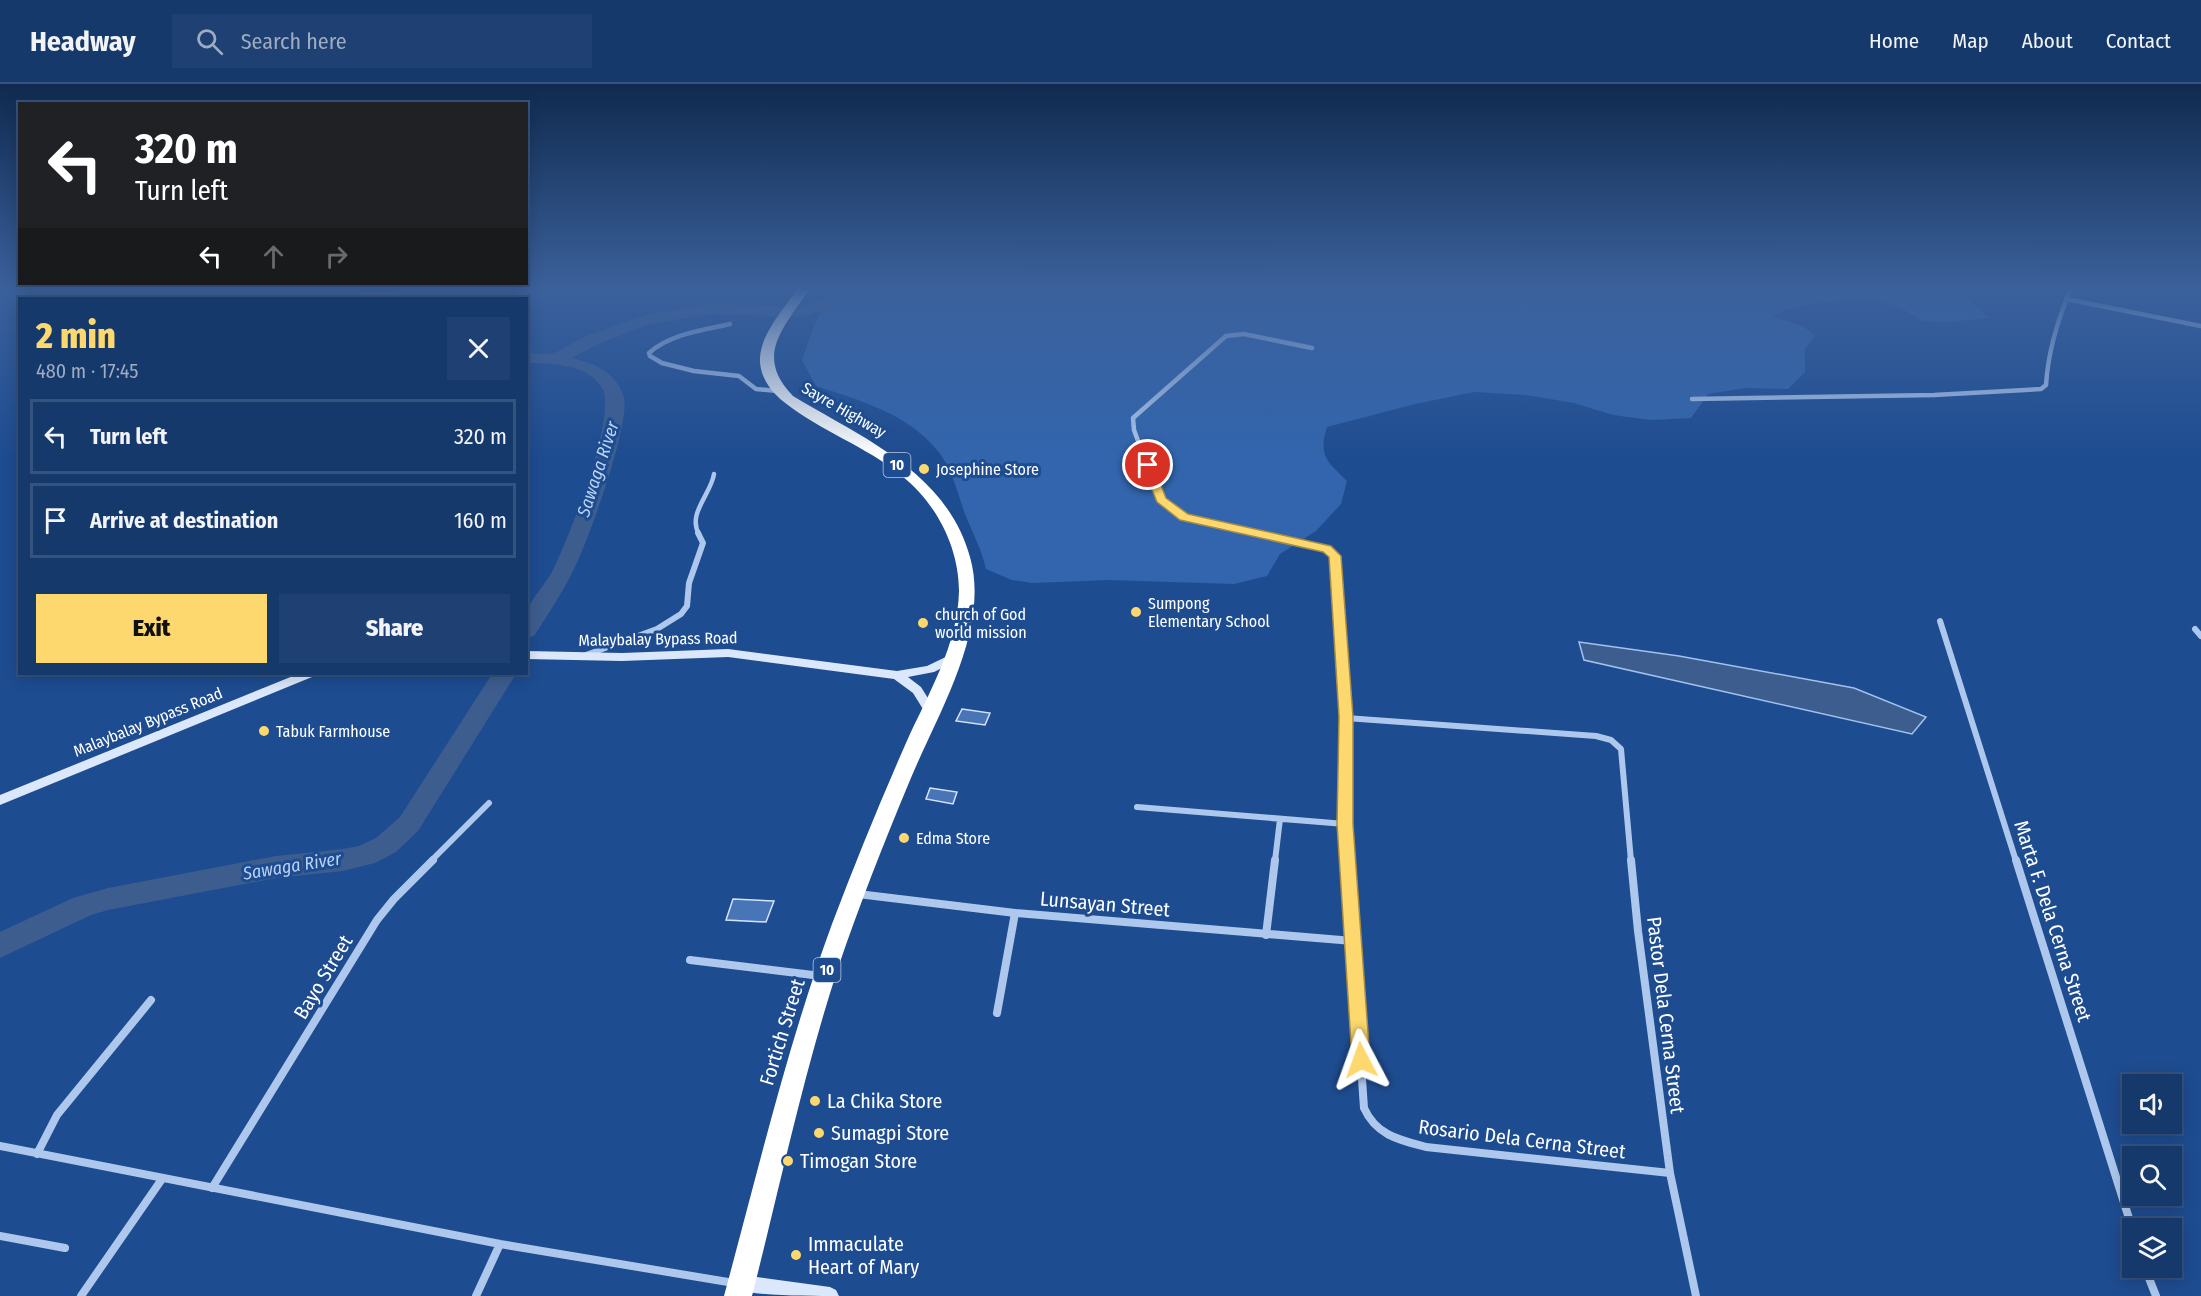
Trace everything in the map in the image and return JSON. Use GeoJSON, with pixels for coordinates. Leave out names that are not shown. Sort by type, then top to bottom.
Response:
{"type":"FeatureCollection","features":[{"type":"Feature","properties":{"kind":"highway","name":"Sayre Highway"},"geometry":{"type":"LineString","coordinates":[[769,345],[766,367],[779,391],[800,407],[885,454],[924,488],[950,525],[960,546],[967,574],[965,619],[954,657]]}},
{"type":"Feature","properties":{"kind":"highway","name":"Fortich Street"},"geometry":{"type":"LineString","coordinates":[[740,1290],[784,1107],[824,976],[855,894],[954,657]]}},
{"type":"Feature","properties":{"kind":"main road","name":"Malaybalay Bypass Road"},"geometry":{"type":"LineString","coordinates":[[528,655],[580,657],[728,653],[897,675],[930,669],[954,657]]}},
{"type":"Feature","properties":{"kind":"main road","name":"Malaybalay Bypass Road"},"geometry":{"type":"LineString","coordinates":[[0,800],[306,675]]}},
{"type":"Feature","properties":{"kind":"main road"},"geometry":{"type":"LineString","coordinates":[[897,675],[917,690],[930,711]]}},
{"type":"Feature","properties":{"kind":"main road"},"geometry":{"type":"LineString","coordinates":[[740,1290],[830,1296]]}},
{"type":"Feature","properties":{"kind":"street"},"geometry":{"type":"LineString","coordinates":[[663,345],[649,353],[662,363],[694,371],[739,376],[756,389],[779,391]]}},
{"type":"Feature","properties":{"kind":"street"},"geometry":{"type":"LineString","coordinates":[[1216,345],[1133,418],[1134,430],[1161,500],[1170,509],[1184,517],[1330,550],[1335,556],[1346,717],[1345,824],[1353,941]]}},
{"type":"Feature","properties":{"kind":"street"},"geometry":{"type":"LineString","coordinates":[[1295,345],[1312,348]]}},
{"type":"Feature","properties":{"kind":"street"},"geometry":{"type":"LineString","coordinates":[[1692,399],[1934,395],[2040,389],[2046,385],[2047,368],[2053,345]]}},
{"type":"Feature","properties":{"kind":"street"},"geometry":{"type":"LineString","coordinates":[[580,657],[657,627],[683,612],[687,605],[693,567],[703,543],[695,527],[698,514],[711,489],[714,474]]}},
{"type":"Feature","properties":{"kind":"street","name":"Marta F. Dela Cerna Street"},"geometry":{"type":"LineString","coordinates":[[1940,621],[2129,1218]]}},
{"type":"Feature","properties":{"kind":"street"},"geometry":{"type":"LineString","coordinates":[[2195,629],[2201,636]]}},
{"type":"Feature","properties":{"kind":"street","name":"Pastor Dela Cerna Street"},"geometry":{"type":"LineString","coordinates":[[1346,717],[1596,736],[1611,740],[1621,749],[1638,931],[1670,1173],[1696,1296]]}},
{"type":"Feature","properties":{"kind":"street","name":"Bayo Street"},"geometry":{"type":"LineString","coordinates":[[212,1188],[376,920],[489,803]]}},
{"type":"Feature","properties":{"kind":"street"},"geometry":{"type":"LineString","coordinates":[[1137,807],[1345,824]]}},
{"type":"Feature","properties":{"kind":"street"},"geometry":{"type":"LineString","coordinates":[[1266,935],[1280,819]]}},
{"type":"Feature","properties":{"kind":"street","name":"Lunsayan Street"},"geometry":{"type":"LineString","coordinates":[[855,894],[1015,913],[1353,941]]}},
{"type":"Feature","properties":{"kind":"street"},"geometry":{"type":"LineString","coordinates":[[997,1013],[1015,913]]}},
{"type":"Feature","properties":{"kind":"street","name":"Rosario Dela Cerna Street"},"geometry":{"type":"LineString","coordinates":[[1353,941],[1364,1108],[1374,1126],[1390,1138],[1426,1147],[1670,1173]]}},
{"type":"Feature","properties":{"kind":"street"},"geometry":{"type":"LineString","coordinates":[[690,960],[824,976]]}},
{"type":"Feature","properties":{"kind":"street"},"geometry":{"type":"LineString","coordinates":[[37,1154],[57,1115],[151,1000]]}},
{"type":"Feature","properties":{"kind":"street"},"geometry":{"type":"LineString","coordinates":[[0,1146],[740,1290]]}},
{"type":"Feature","properties":{"kind":"street"},"geometry":{"type":"LineString","coordinates":[[81,1296],[162,1179]]}},
{"type":"Feature","properties":{"kind":"street"},"geometry":{"type":"LineString","coordinates":[[0,1236],[65,1248]]}},
{"type":"Feature","properties":{"kind":"street"},"geometry":{"type":"LineString","coordinates":[[476,1296],[500,1244]]}},
{"type":"Feature","properties":{"kind":"street"},"geometry":{"type":"LineString","coordinates":[[2149,1278],[2156,1296]]}},
{"type":"Feature","properties":{"kind":"shaded area"},"geometry":{"type":"Polygon","coordinates":[[[807,345],[1808,345],[1805,349],[1805,372],[1788,389],[1745,388],[1708,394],[1691,418],[1651,420],[1613,415],[1574,403],[1526,395],[1474,392],[1415,404],[1327,427],[1324,452],[1330,463],[1347,481],[1341,504],[1316,531],[1280,554],[1267,576],[1234,584],[1109,580],[1032,583],[1012,580],[986,569],[950,472],[937,450],[912,427],[882,410],[816,386],[802,360],[807,345]]]}},
{"type":"Feature","properties":{"kind":"shaded area"},"geometry":{"type":"Polygon","coordinates":[[[1579,642],[1679,656],[1854,688],[1926,717],[1912,734],[1584,660],[1579,642]]]}},
{"type":"Feature","properties":{"kind":"building"},"geometry":{"type":"Polygon","coordinates":[[[962,709],[990,713],[985,725],[956,721],[962,709]]]}},
{"type":"Feature","properties":{"kind":"building"},"geometry":{"type":"Polygon","coordinates":[[[930,788],[957,792],[953,804],[926,799],[930,788]]]}},
{"type":"Feature","properties":{"kind":"building"},"geometry":{"type":"Polygon","coordinates":[[[733,899],[774,901],[766,922],[726,920],[733,899]]]}},
{"type":"Feature","properties":{"kind":"waterway"},"geometry":{"type":"LineString","coordinates":[[556,360],[584,345]]}},
{"type":"Feature","properties":{"kind":"waterway","name":"Sawaga River"},"geometry":{"type":"LineString","coordinates":[[528,358],[556,360]]}},
{"type":"Feature","properties":{"kind":"waterway","name":"Sawaga River"},"geometry":{"type":"LineString","coordinates":[[528,628],[557,581],[572,550],[597,480],[612,430],[615,411],[615,398],[610,386],[602,377],[579,364],[556,360]]}},
{"type":"Feature","properties":{"kind":"waterway","name":"Sawaga River"},"geometry":{"type":"LineString","coordinates":[[0,946],[83,906],[108,899],[276,867],[343,860],[365,855],[386,845],[409,824],[503,675]]}},
{"type":"Feature","properties":{"kind":"place","name":"Josephine Store"},"geometry":{"type":"Point","coordinates":[924,469]}},
{"type":"Feature","properties":{"kind":"place","name":"Sumpong Elementary School"},"geometry":{"type":"Point","coordinates":[1136,612]}},
{"type":"Feature","properties":{"kind":"place","name":"church of God world mission"},"geometry":{"type":"Point","coordinates":[923,623]}},
{"type":"Feature","properties":{"kind":"place","name":"Tabuk Farmhouse"},"geometry":{"type":"Point","coordinates":[264,731]}},
{"type":"Feature","properties":{"kind":"place","name":"Edma Store"},"geometry":{"type":"Point","coordinates":[904,838]}},
{"type":"Feature","properties":{"kind":"place","name":"La Chika Store"},"geometry":{"type":"Point","coordinates":[815,1101]}},
{"type":"Feature","properties":{"kind":"place","name":"Sumagpi Store"},"geometry":{"type":"Point","coordinates":[819,1133]}},
{"type":"Feature","properties":{"kind":"place","name":"Timogan Store"},"geometry":{"type":"Point","coordinates":[788,1161]}},
{"type":"Feature","properties":{"kind":"place","name":"Immaculate Heart of Mary"},"geometry":{"type":"Point","coordinates":[796,1255]}},
{"type":"Feature","properties":{"kind":"route"},"geometry":{"type":"LineString","coordinates":[[1148,465],[1161,500],[1170,509],[1184,517],[1327,549],[1334,553],[1346,717],[1345,824],[1361,1060]]}}]}
